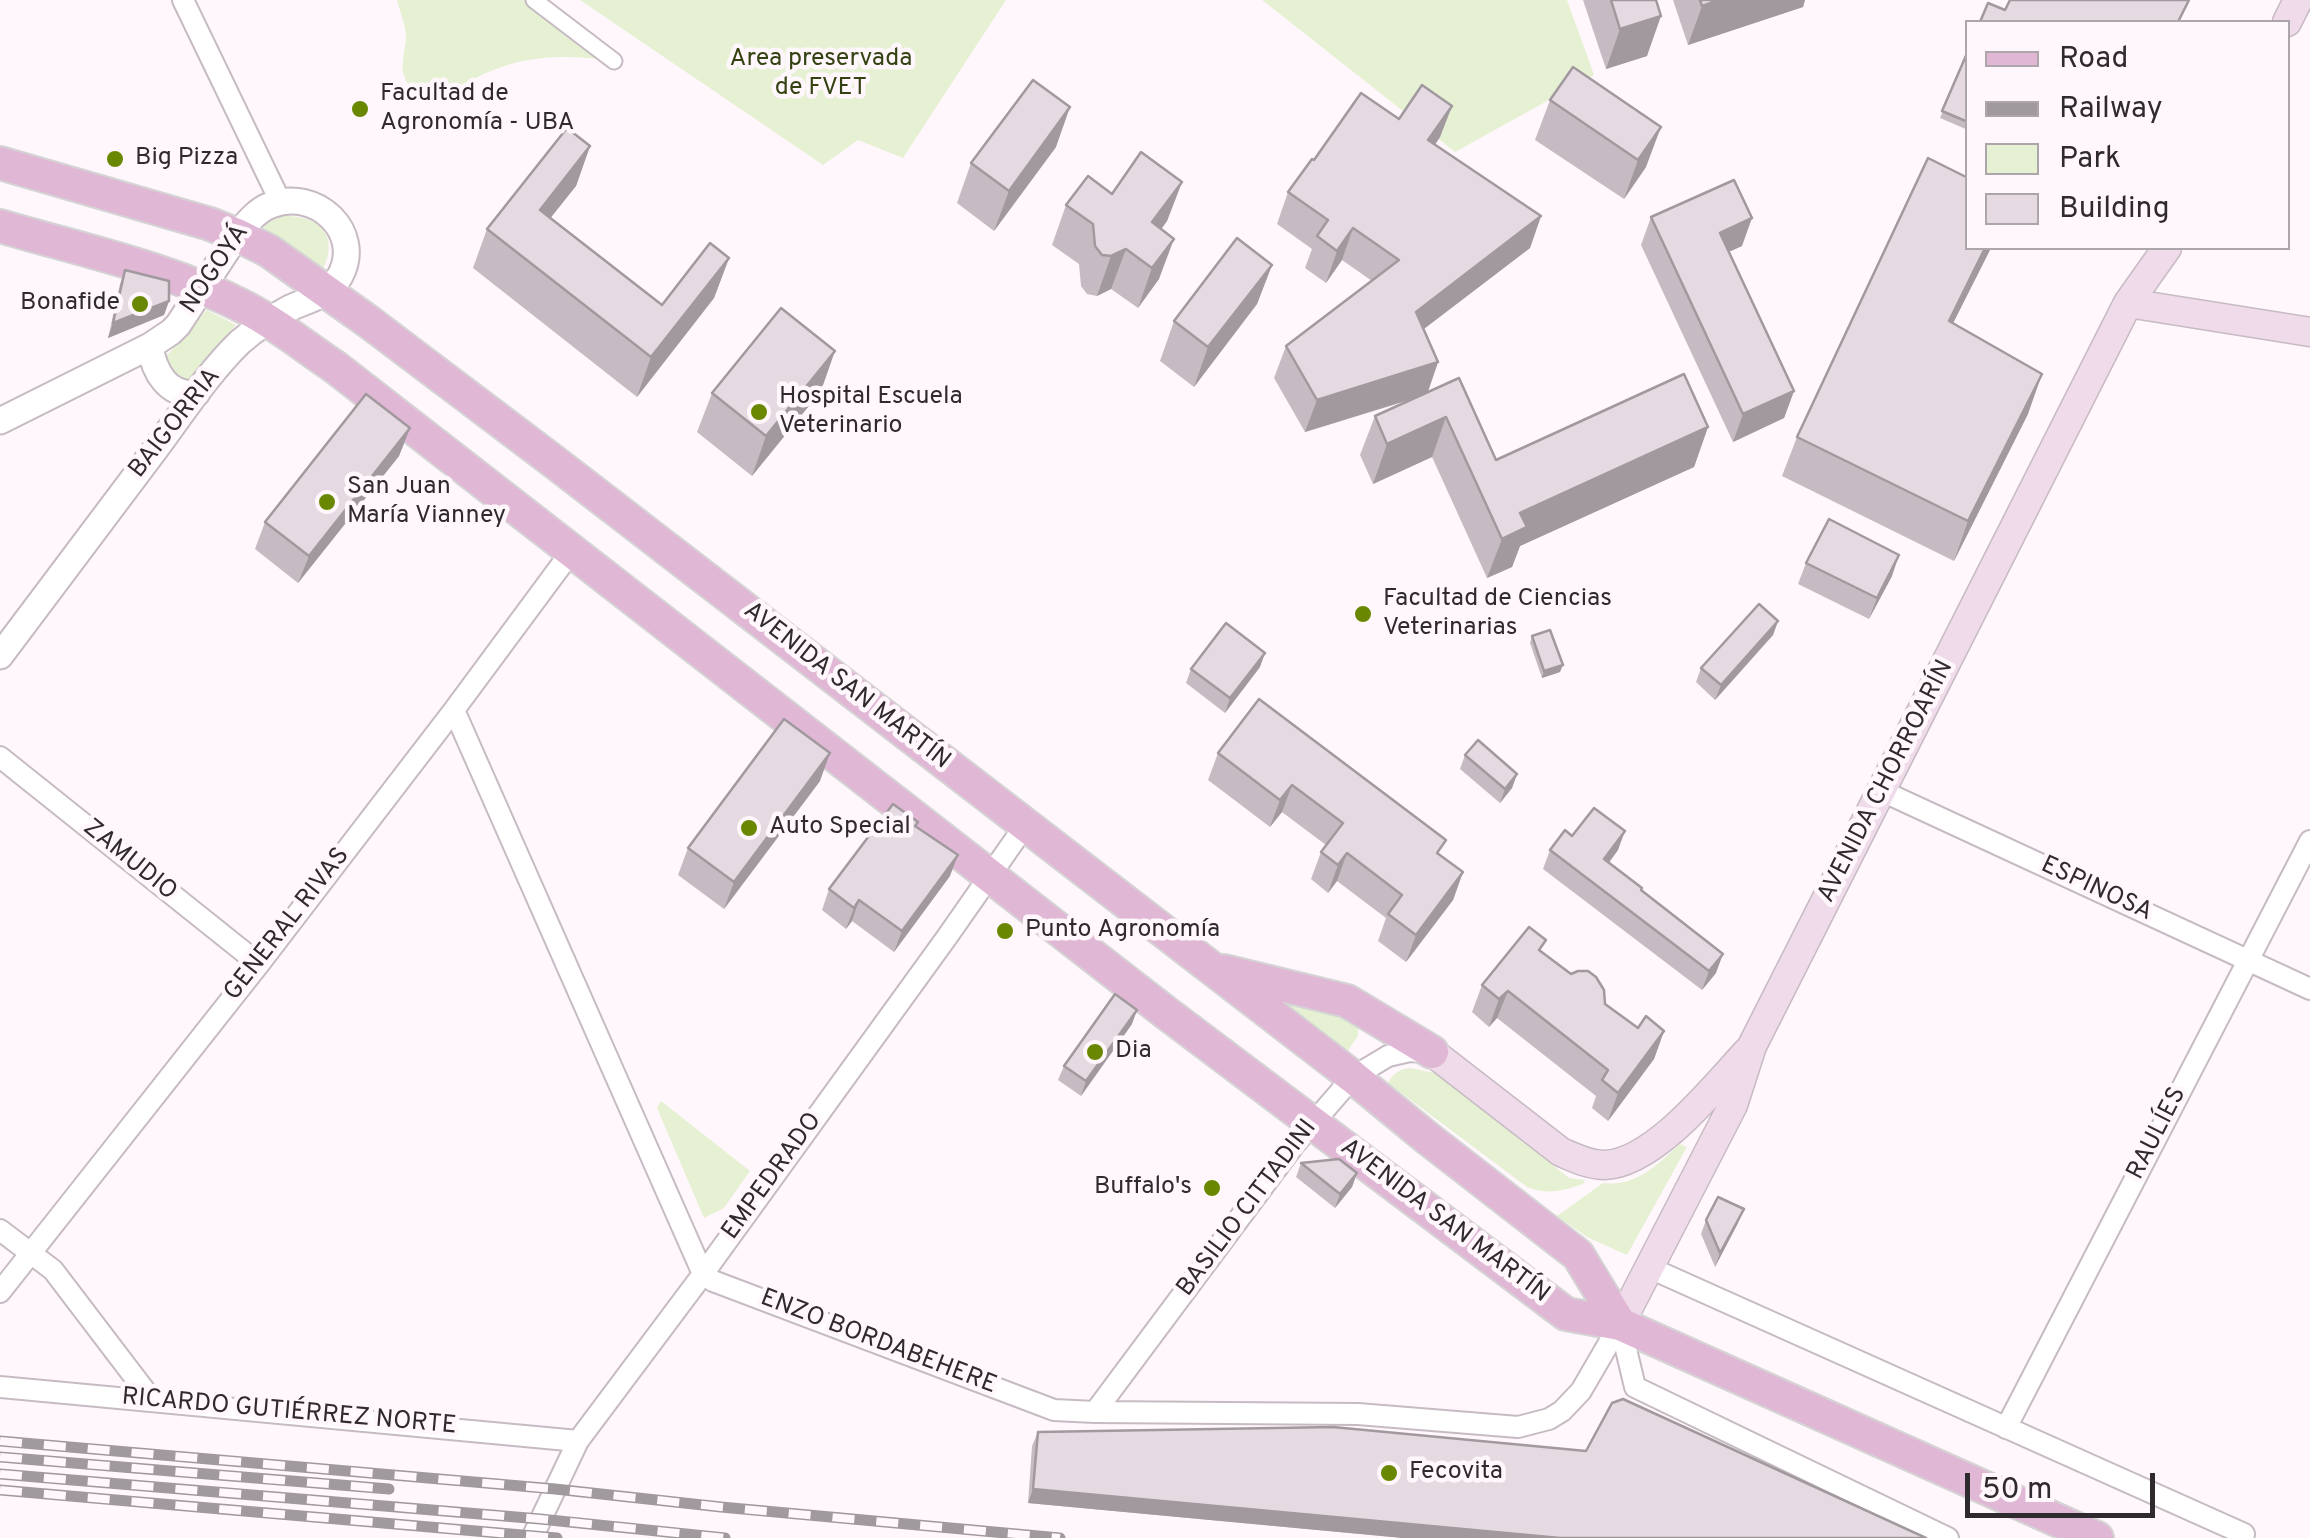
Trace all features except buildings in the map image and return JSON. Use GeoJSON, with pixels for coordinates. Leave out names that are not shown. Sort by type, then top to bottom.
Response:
{"type":"FeatureCollection","features":[{"type":"Feature","properties":{"kind":"main road","name":"AVENIDA SAN MARTÍN"},"geometry":{"type":"LineString","coordinates":[[0,163],[210,224],[284,261],[568,472],[1353,1076],[1578,1255],[1620,1324]]}},
{"type":"Feature","properties":{"kind":"main road","name":"AVENIDA SAN MARTÍN"},"geometry":{"type":"LineString","coordinates":[[0,226],[160,273],[236,303],[268,321],[334,367],[1165,1012],[1566,1314],[1620,1324],[2097,1538]]}},
{"type":"Feature","properties":{"kind":"main road","name":"AVENIDA CHORROARÍN"},"geometry":{"type":"LineString","coordinates":[[1620,1324],[1733,1105],[1752,1046],[2128,303],[2166,250]]}},
{"type":"Feature","properties":{"kind":"main road"},"geometry":{"type":"LineString","coordinates":[[2128,303],[2310,332]]}},
{"type":"Feature","properties":{"kind":"main road"},"geometry":{"type":"LineString","coordinates":[[1210,967],[1347,1002],[1432,1052],[1560,1152],[1603,1165],[1637,1154],[1676,1128],[1752,1046]]}},
{"type":"Feature","properties":{"kind":"street"},"geometry":{"type":"LineString","coordinates":[[184,0],[280,202],[310,205],[332,216],[340,226],[346,255],[339,278],[327,293]]}},
{"type":"Feature","properties":{"kind":"street"},"geometry":{"type":"LineString","coordinates":[[534,0],[614,60]]}},
{"type":"Feature","properties":{"kind":"street","name":"NOGOYÁ"},"geometry":{"type":"LineString","coordinates":[[0,421],[172,332],[250,219],[280,202]]}},
{"type":"Feature","properties":{"kind":"street","name":"BAIGORRIA"},"geometry":{"type":"LineString","coordinates":[[0,656],[238,344],[288,309],[327,293]]}},
{"type":"Feature","properties":{"kind":"street"},"geometry":{"type":"LineString","coordinates":[[150,346],[156,371],[163,381],[182,393],[198,393]]}},
{"type":"Feature","properties":{"kind":"street","name":"GENERAL RIVAS"},"geometry":{"type":"LineString","coordinates":[[0,1292],[454,710],[571,552]]}},
{"type":"Feature","properties":{"kind":"street"},"geometry":{"type":"LineString","coordinates":[[454,710],[703,1274]]}},
{"type":"Feature","properties":{"kind":"street","name":"ZAMUDIO"},"geometry":{"type":"LineString","coordinates":[[0,757],[258,964]]}},
{"type":"Feature","properties":{"kind":"street","name":"ESPINOSA"},"geometry":{"type":"LineString","coordinates":[[1882,791],[2310,989]]}},
{"type":"Feature","properties":{"kind":"street","name":"EMPEDRADO"},"geometry":{"type":"LineString","coordinates":[[532,1538],[578,1440],[703,1274],[1026,824]]}},
{"type":"Feature","properties":{"kind":"street","name":"RAULÍES"},"geometry":{"type":"LineString","coordinates":[[2006,1428],[2310,841]]}},
{"type":"Feature","properties":{"kind":"street","name":"BASILIO CITTADINI"},"geometry":{"type":"LineString","coordinates":[[1094,1412],[1294,1145],[1353,1076],[1388,1056],[1432,1052]]}},
{"type":"Feature","properties":{"kind":"street"},"geometry":{"type":"LineString","coordinates":[[0,1230],[53,1270],[152,1400]]}},
{"type":"Feature","properties":{"kind":"street"},"geometry":{"type":"LineString","coordinates":[[1650,1268],[2244,1534]]}},
{"type":"Feature","properties":{"kind":"street","name":"ENZO BORDABEHERE"},"geometry":{"type":"LineString","coordinates":[[703,1274],[1054,1410],[1358,1414],[1518,1427],[1549,1419],[1562,1411],[1580,1391],[1620,1324]]}},
{"type":"Feature","properties":{"kind":"street","name":"AVENIDA SAN MARTÍN"},"geometry":{"type":"LineString","coordinates":[[1620,1324],[1635,1387],[1948,1538]]}},
{"type":"Feature","properties":{"kind":"street","name":"RICARDO GUTIÉRREZ NORTE"},"geometry":{"type":"LineString","coordinates":[[0,1386],[578,1440]]}},
{"type":"Feature","properties":{"kind":"green space"},"geometry":{"type":"Polygon","coordinates":[[[397,0],[534,0],[614,61],[567,57],[521,61],[440,96],[423,96],[410,87],[403,73],[406,33],[397,0]]]}},
{"type":"Feature","properties":{"kind":"green space","name":"Area preservada de FVET"},"geometry":{"type":"Polygon","coordinates":[[[580,0],[1006,0],[903,158],[858,140],[823,165],[580,0]]]}},
{"type":"Feature","properties":{"kind":"green space"},"geometry":{"type":"Polygon","coordinates":[[[1262,0],[1567,0],[1594,75],[1455,152],[1262,0]]]}},
{"type":"Feature","properties":{"kind":"green space"},"geometry":{"type":"Polygon","coordinates":[[[282,216],[308,219],[324,232],[329,251],[319,276],[255,234],[282,216]]]}},
{"type":"Feature","properties":{"kind":"green space"},"geometry":{"type":"Polygon","coordinates":[[[207,310],[236,325],[188,382],[173,380],[164,359],[207,310]]]}},
{"type":"Feature","properties":{"kind":"green space"},"geometry":{"type":"Polygon","coordinates":[[[1273,999],[1327,1011],[1358,1027],[1358,1036],[1347,1052],[1273,999]]]}},
{"type":"Feature","properties":{"kind":"green space"},"geometry":{"type":"Polygon","coordinates":[[[1410,1068],[1435,1073],[1569,1178],[1585,1180],[1583,1184],[1555,1191],[1527,1187],[1388,1083],[1397,1072],[1410,1068]]]}},
{"type":"Feature","properties":{"kind":"green space"},"geometry":{"type":"Polygon","coordinates":[[[661,1101],[750,1171],[724,1208],[704,1218],[657,1108],[661,1101]]]}},
{"type":"Feature","properties":{"kind":"green space"},"geometry":{"type":"Polygon","coordinates":[[[1680,1144],[1687,1147],[1627,1255],[1587,1237],[1557,1216],[1603,1183],[1626,1182],[1645,1173],[1680,1144]]]}},
{"type":"Feature","properties":{"kind":"railway"},"geometry":{"type":"LineString","coordinates":[[0,1441],[1060,1538]]}},
{"type":"Feature","properties":{"kind":"railway"},"geometry":{"type":"LineString","coordinates":[[0,1457],[389,1489]]}},
{"type":"Feature","properties":{"kind":"railway"},"geometry":{"type":"LineString","coordinates":[[0,1474],[725,1538]]}},
{"type":"Feature","properties":{"kind":"railway"},"geometry":{"type":"LineString","coordinates":[[0,1490],[557,1538]]}},
{"type":"Feature","properties":{"kind":"place","name":"Facultad de Agronomía - UBA"},"geometry":{"type":"Point","coordinates":[360,109]}},
{"type":"Feature","properties":{"kind":"place","name":"Big Pizza"},"geometry":{"type":"Point","coordinates":[115,159]}},
{"type":"Feature","properties":{"kind":"place","name":"Bonafide"},"geometry":{"type":"Point","coordinates":[140,304]}},
{"type":"Feature","properties":{"kind":"place","name":"Hospital Escuela Veterinario"},"geometry":{"type":"Point","coordinates":[759,412]}},
{"type":"Feature","properties":{"kind":"place","name":"San Juan María Vianney"},"geometry":{"type":"Point","coordinates":[327,502]}},
{"type":"Feature","properties":{"kind":"place","name":"Facultad de Ciencias Veterinarias"},"geometry":{"type":"Point","coordinates":[1363,614]}},
{"type":"Feature","properties":{"kind":"place","name":"Auto Special"},"geometry":{"type":"Point","coordinates":[749,828]}},
{"type":"Feature","properties":{"kind":"place","name":"Punto Agronomía"},"geometry":{"type":"Point","coordinates":[1005,931]}},
{"type":"Feature","properties":{"kind":"place","name":"Dia"},"geometry":{"type":"Point","coordinates":[1095,1052]}},
{"type":"Feature","properties":{"kind":"place","name":"Buffalo's"},"geometry":{"type":"Point","coordinates":[1212,1188]}},
{"type":"Feature","properties":{"kind":"place","name":"Fecovita"},"geometry":{"type":"Point","coordinates":[1389,1473]}}]}
